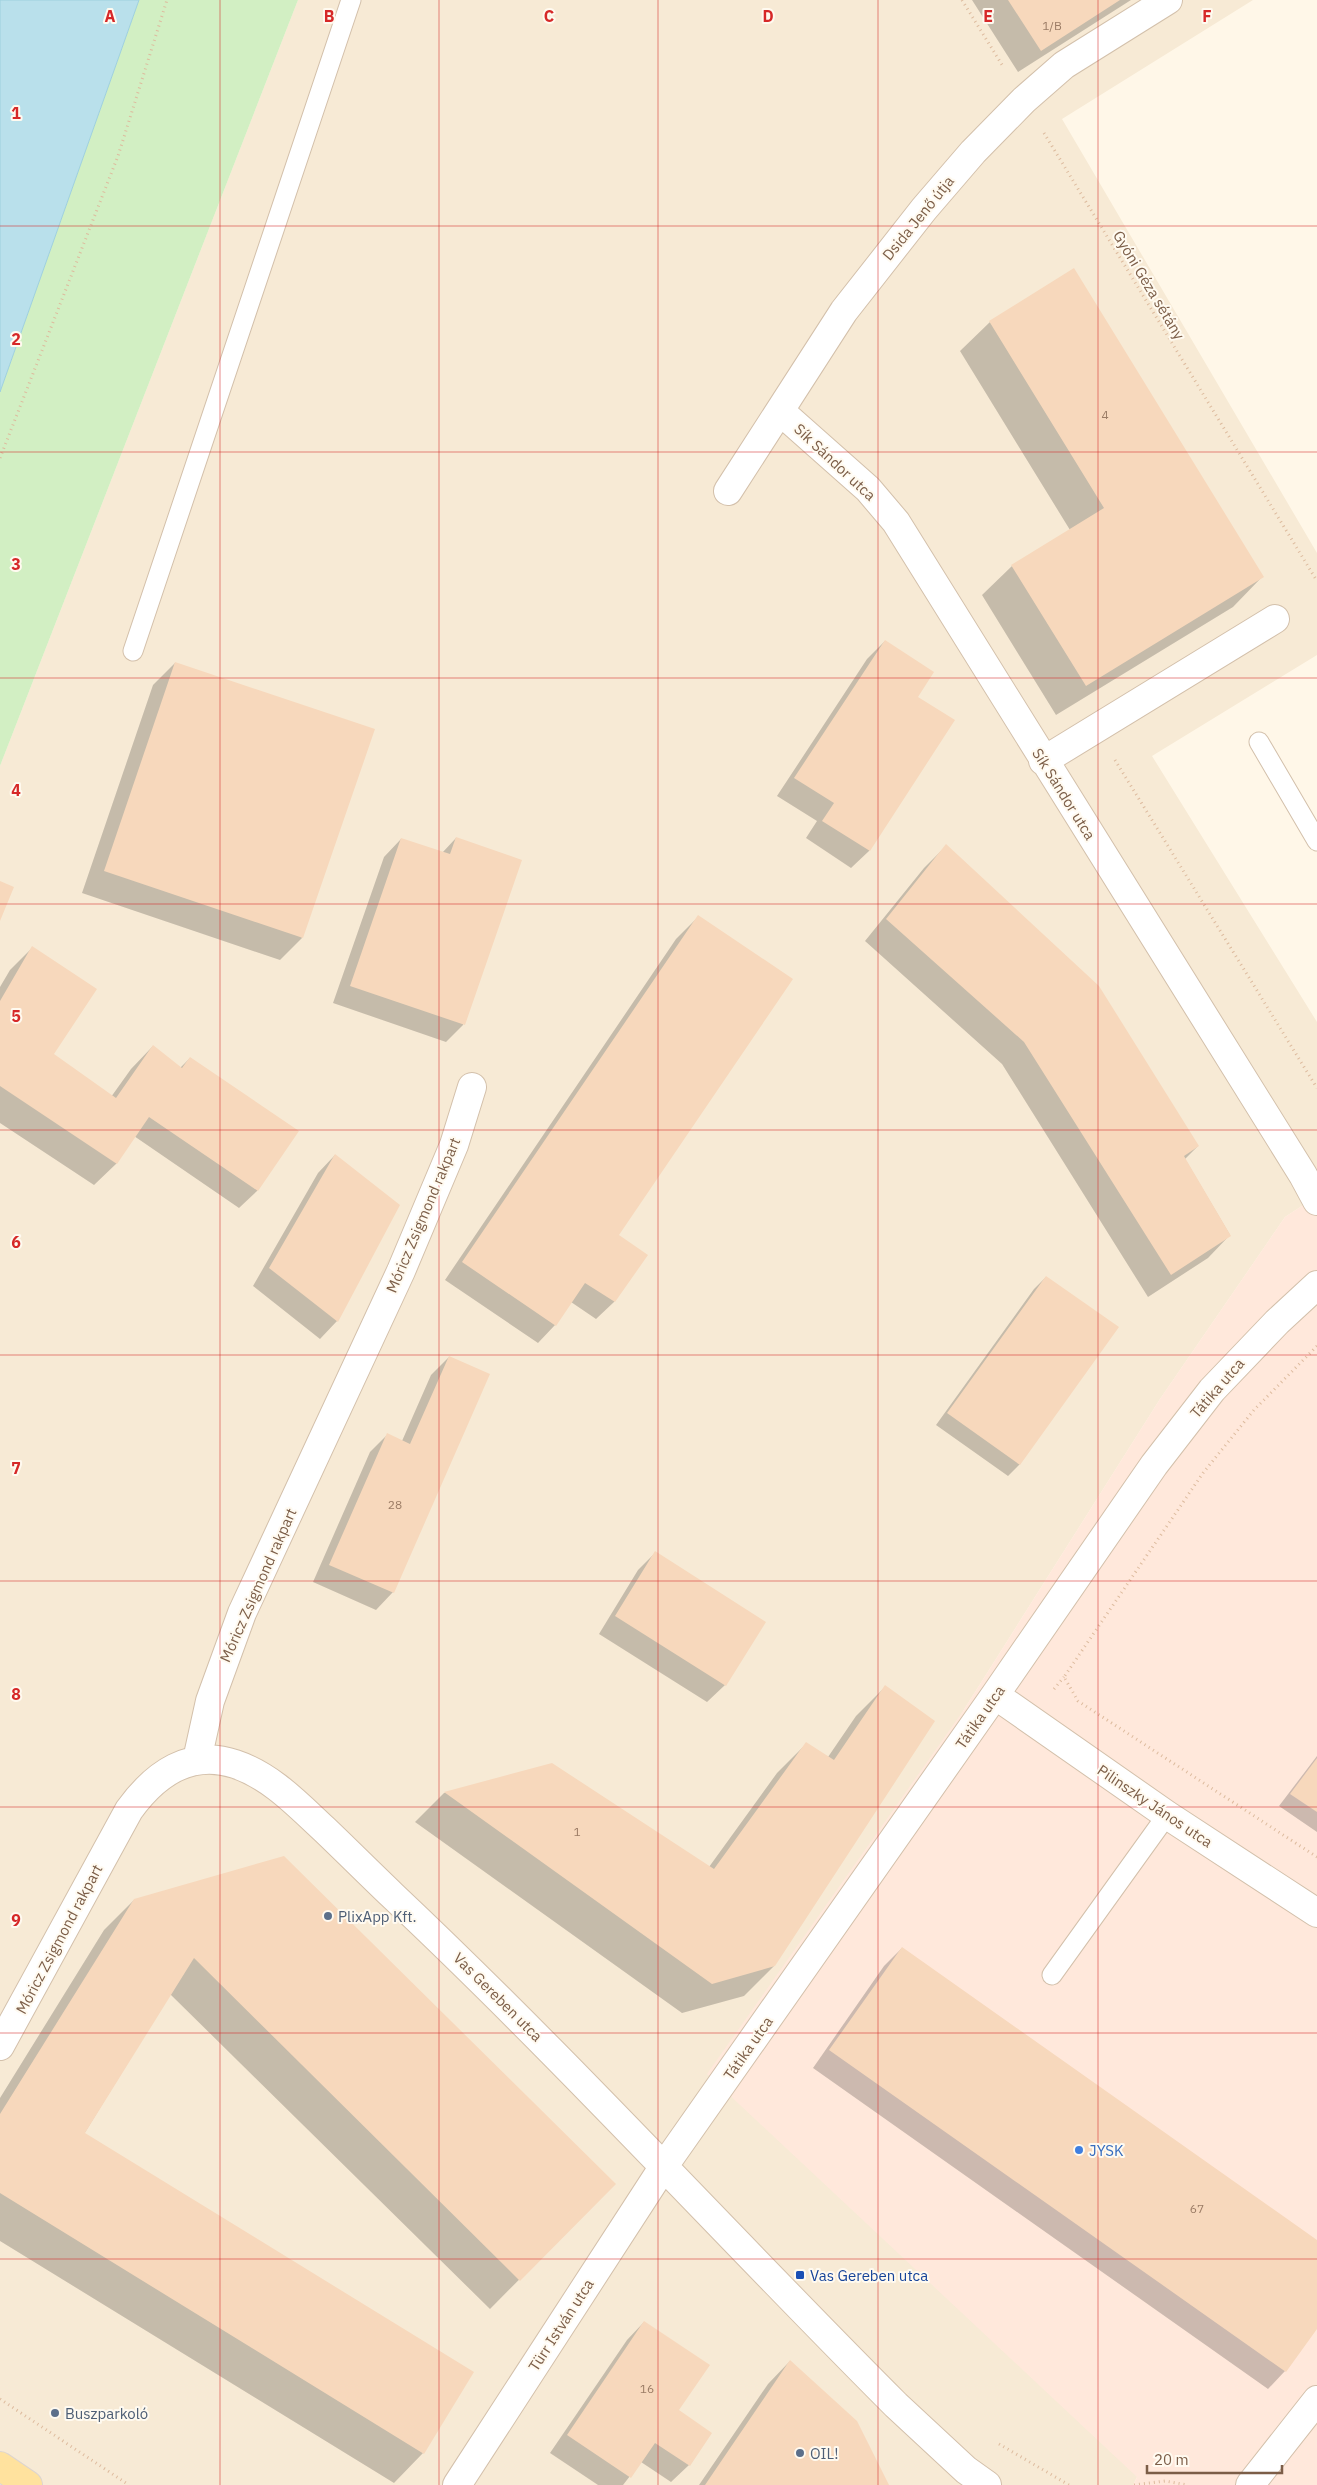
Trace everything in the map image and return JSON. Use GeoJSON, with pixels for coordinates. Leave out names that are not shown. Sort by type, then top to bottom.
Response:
{"type":"FeatureCollection","features":[{"type":"Feature","properties":{"kind":"main road"},"geometry":{"type":"LineString","coordinates":[[0,2466],[28,2485]]}},
{"type":"Feature","properties":{"kind":"street","name":"Dsida Jenő útja"},"geometry":{"type":"LineString","coordinates":[[728,491],[844,311],[900,239],[973,152],[1024,100],[1064,65],[1168,0]]}},
{"type":"Feature","properties":{"kind":"street","name":"Sík Sándor utca"},"geometry":{"type":"LineString","coordinates":[[780,411],[868,489],[896,522],[1043,761],[1298,1166],[1317,1201]]}},
{"type":"Feature","properties":{"kind":"street"},"geometry":{"type":"LineString","coordinates":[[1043,761],[1275,619]]}},
{"type":"Feature","properties":{"kind":"street","name":"Móricz Zsigmond rakpart"},"geometry":{"type":"LineString","coordinates":[[0,2046],[129,1810],[156,1778],[180,1764],[196,1760],[210,1702],[242,1613],[430,1205],[454,1145],[472,1087]]}},
{"type":"Feature","properties":{"kind":"street","name":"Tátika utca"},"geometry":{"type":"LineString","coordinates":[[664,2166],[1159,1458],[1212,1390],[1277,1322],[1317,1285]]}},
{"type":"Feature","properties":{"kind":"street","name":"Pilinszky János utca"},"geometry":{"type":"LineString","coordinates":[[995,1695],[1167,1815],[1317,1913]]}},
{"type":"Feature","properties":{"kind":"street","name":"Vas Gereben utca"},"geometry":{"type":"LineString","coordinates":[[196,1760],[215,1760],[234,1764],[270,1782],[288,1796],[466,1965],[896,2405],[966,2470],[987,2485]]}},
{"type":"Feature","properties":{"kind":"street","name":"Türr István utca"},"geometry":{"type":"LineString","coordinates":[[456,2485],[664,2166]]}},
{"type":"Feature","properties":{"kind":"street"},"geometry":{"type":"LineString","coordinates":[[1250,2485],[1317,2400]]}},
{"type":"Feature","properties":{"kind":"lane"},"geometry":{"type":"LineString","coordinates":[[133,651],[351,0]]}},
{"type":"Feature","properties":{"kind":"lane"},"geometry":{"type":"LineString","coordinates":[[1259,742],[1317,841]]}},
{"type":"Feature","properties":{"kind":"lane"},"geometry":{"type":"LineString","coordinates":[[1052,1975],[1167,1815]]}},
{"type":"Feature","properties":{"kind":"path"},"geometry":{"type":"LineString","coordinates":[[0,458],[118,156],[167,0]]}},
{"type":"Feature","properties":{"kind":"path","name":"Gyóni Géza sétány"},"geometry":{"type":"LineString","coordinates":[[962,0],[1317,581]]}},
{"type":"Feature","properties":{"kind":"path"},"geometry":{"type":"LineString","coordinates":[[1112,755],[1317,1088]]}},
{"type":"Feature","properties":{"kind":"path"},"geometry":{"type":"LineString","coordinates":[[1317,1346],[1254,1410],[1203,1473],[1064,1677],[1078,1701],[1317,1857]]}},
{"type":"Feature","properties":{"kind":"path"},"geometry":{"type":"LineString","coordinates":[[0,2399],[129,2485]]}},
{"type":"Feature","properties":{"kind":"path"},"geometry":{"type":"LineString","coordinates":[[1134,2485],[1165,2481],[1188,2485]]}},
{"type":"Feature","properties":{"kind":"shaded area"},"geometry":{"type":"Polygon","coordinates":[[[298,0],[1253,0],[1062,119],[1317,553],[1317,655],[1152,756],[1317,1022],[1317,1196],[1285,1217],[1160,1399],[963,1711],[1137,2477],[1133,2485],[0,2485],[0,766],[298,0]]]}},
{"type":"Feature","properties":{"kind":"shaded area"},"geometry":{"type":"Polygon","coordinates":[[[1317,1196],[1317,2485],[1133,2485],[1137,2477],[707,2074],[963,1711],[1160,1399],[1285,1217],[1317,1196]]]}},
{"type":"Feature","properties":{"kind":"green space"},"geometry":{"type":"Polygon","coordinates":[[[139,0],[298,0],[0,766],[0,392],[139,0]]]}},
{"type":"Feature","properties":{"kind":"water"},"geometry":{"type":"Polygon","coordinates":[[[0,0],[139,0],[0,392],[0,0]]]}},
{"type":"Feature","properties":{"kind":"building"},"geometry":{"type":"Polygon","coordinates":[[[1008,0],[1120,0],[1041,51],[1008,0]]]}},
{"type":"Feature","properties":{"kind":"building"},"geometry":{"type":"Polygon","coordinates":[[[1074,268],[1264,577],[1086,686],[1011,565],[1104,508],[989,321],[1074,268]]]}},
{"type":"Feature","properties":{"kind":"building"},"geometry":{"type":"Polygon","coordinates":[[[885,640],[934,672],[918,697],[955,720],[870,851],[822,821],[834,803],[794,778],[885,640]]]}},
{"type":"Feature","properties":{"kind":"building"},"geometry":{"type":"Polygon","coordinates":[[[175,662],[375,729],[303,938],[104,871],[175,662]]]}},
{"type":"Feature","properties":{"kind":"building"},"geometry":{"type":"Polygon","coordinates":[[[456,837],[522,860],[465,1025],[350,986],[401,838],[450,854],[456,837]]]}},
{"type":"Feature","properties":{"kind":"building"},"geometry":{"type":"Polygon","coordinates":[[[946,844],[1099,986],[1199,1146],[1184,1156],[1231,1236],[1171,1275],[1024,1042],[886,919],[946,844]]]}},
{"type":"Feature","properties":{"kind":"building"},"geometry":{"type":"Polygon","coordinates":[[[0,881],[14,887],[0,921],[0,881]]]}},
{"type":"Feature","properties":{"kind":"building"},"geometry":{"type":"Polygon","coordinates":[[[698,915],[793,979],[619,1235],[648,1255],[615,1302],[585,1283],[556,1326],[462,1262],[698,915]]]}},
{"type":"Feature","properties":{"kind":"building"},"geometry":{"type":"Polygon","coordinates":[[[32,946],[97,989],[54,1054],[116,1098],[153,1045],[182,1068],[190,1057],[299,1131],[258,1191],[149,1117],[117,1164],[0,1086],[0,1001],[32,946]]]}},
{"type":"Feature","properties":{"kind":"building"},"geometry":{"type":"Polygon","coordinates":[[[335,1154],[400,1205],[338,1322],[269,1268],[335,1154]]]}},
{"type":"Feature","properties":{"kind":"building"},"geometry":{"type":"Polygon","coordinates":[[[1046,1276],[1119,1327],[1020,1465],[947,1413],[1046,1276]]]}},
{"type":"Feature","properties":{"kind":"building"},"geometry":{"type":"Polygon","coordinates":[[[449,1356],[490,1374],[394,1593],[329,1565],[387,1433],[410,1444],[449,1356]]]}},
{"type":"Feature","properties":{"kind":"building"},"geometry":{"type":"Polygon","coordinates":[[[655,1551],[766,1622],[726,1686],[615,1616],[655,1551]]]}},
{"type":"Feature","properties":{"kind":"building"},"geometry":{"type":"Polygon","coordinates":[[[885,1685],[935,1721],[775,1966],[712,1984],[444,1792],[552,1763],[714,1869],[806,1742],[834,1760],[885,1685]]]}},
{"type":"Feature","properties":{"kind":"building"},"geometry":{"type":"Polygon","coordinates":[[[1317,1758],[1317,1812],[1290,1794],[1317,1758]]]}},
{"type":"Feature","properties":{"kind":"building"},"geometry":{"type":"Polygon","coordinates":[[[284,1856],[616,2184],[520,2281],[194,1958],[85,2133],[474,2372],[424,2454],[0,2193],[0,2114],[134,1899],[284,1856]]]}},
{"type":"Feature","properties":{"kind":"building"},"geometry":{"type":"Polygon","coordinates":[[[902,1947],[1317,2240],[1317,2329],[1286,2372],[829,2050],[902,1947]]]}},
{"type":"Feature","properties":{"kind":"building"},"geometry":{"type":"Polygon","coordinates":[[[644,2321],[710,2365],[679,2410],[712,2433],[690,2466],[655,2443],[631,2478],[567,2435],[644,2321]]]}},
{"type":"Feature","properties":{"kind":"building","name":"OIL!"},"geometry":{"type":"Polygon","coordinates":[[[790,2360],[857,2421],[889,2485],[705,2485],[790,2360]]]}},
{"type":"Feature","properties":{"kind":"place","name":"PlixApp Kft."},"geometry":{"type":"Point","coordinates":[328,1916]}},
{"type":"Feature","properties":{"kind":"place","name":"JYSK"},"geometry":{"type":"Point","coordinates":[1079,2150]}},
{"type":"Feature","properties":{"kind":"place","name":"Vas Gereben utca"},"geometry":{"type":"Point","coordinates":[800,2275]}},
{"type":"Feature","properties":{"kind":"place","name":"Buszparkoló"},"geometry":{"type":"Point","coordinates":[55,2413]}},
{"type":"Feature","properties":{"kind":"place","name":"OIL!"},"geometry":{"type":"Point","coordinates":[800,2453]}}]}
